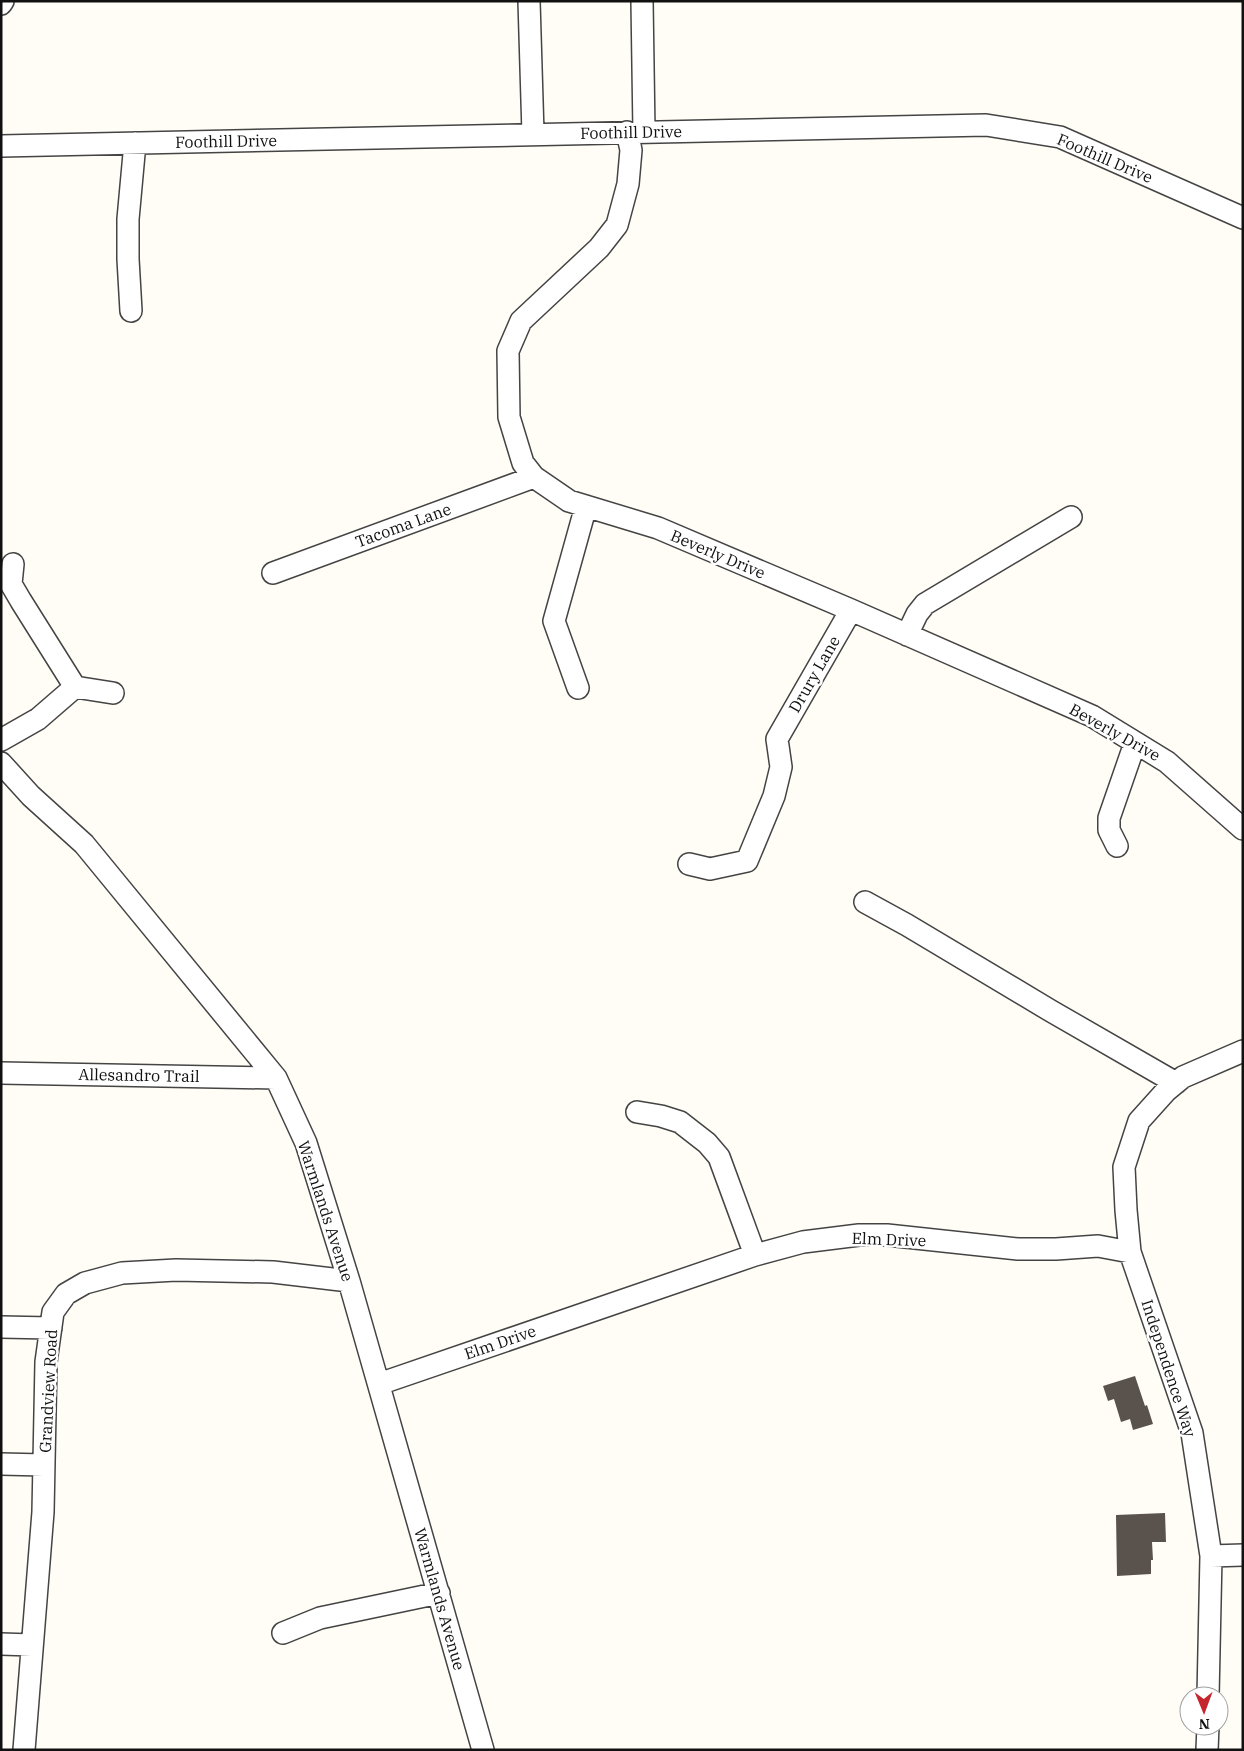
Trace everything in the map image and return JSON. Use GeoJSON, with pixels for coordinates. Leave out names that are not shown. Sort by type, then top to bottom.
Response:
{"type":"FeatureCollection","features":[{"type":"Feature","properties":{"kind":"street"},"geometry":{"type":"LineString","coordinates":[[529,1],[533,134]]}},
{"type":"Feature","properties":{"kind":"street","name":"Beverly Drive"},"geometry":{"type":"LineString","coordinates":[[642,1],[636,132],[631,150],[628,184],[617,225],[599,248],[521,321],[508,350],[509,417],[523,464],[534,478],[570,501],[658,528],[1092,716],[1167,762],[1243,829]]}},
{"type":"Feature","properties":{"kind":"street","name":"Foothill Drive"},"geometry":{"type":"LineString","coordinates":[[1,146],[986,125],[1060,136],[1243,218]]}},
{"type":"Feature","properties":{"kind":"street"},"geometry":{"type":"LineString","coordinates":[[131,311],[128,220],[135,143]]}},
{"type":"Feature","properties":{"kind":"street","name":"Tacoma Lane"},"geometry":{"type":"LineString","coordinates":[[273,573],[534,478]]}},
{"type":"Feature","properties":{"kind":"street"},"geometry":{"type":"LineString","coordinates":[[578,688],[554,620],[586,506]]}},
{"type":"Feature","properties":{"kind":"street"},"geometry":{"type":"LineString","coordinates":[[907,635],[917,614],[925,604],[1072,517]]}},
{"type":"Feature","properties":{"kind":"street"},"geometry":{"type":"LineString","coordinates":[[13,564],[11,584],[20,602],[75,687],[113,693]]}},
{"type":"Feature","properties":{"kind":"street","name":"Drury Lane"},"geometry":{"type":"LineString","coordinates":[[689,864],[710,869],[747,862],[776,789],[781,767],[778,739],[851,610]]}},
{"type":"Feature","properties":{"kind":"street"},"geometry":{"type":"LineString","coordinates":[[1,740],[38,719],[75,687]]}},
{"type":"Feature","properties":{"kind":"street"},"geometry":{"type":"LineString","coordinates":[[1117,846],[1109,830],[1109,818],[1135,742]]}},
{"type":"Feature","properties":{"kind":"street","name":"Warmlands Avenue"},"geometry":{"type":"LineString","coordinates":[[1,763],[31,796],[84,844],[276,1078],[306,1143],[349,1281],[483,1750]]}},
{"type":"Feature","properties":{"kind":"street"},"geometry":{"type":"LineString","coordinates":[[865,902],[1176,1082]]}},
{"type":"Feature","properties":{"kind":"street"},"geometry":{"type":"LineString","coordinates":[[1130,1252],[1124,1167],[1139,1121],[1166,1091],[1183,1077],[1243,1051]]}},
{"type":"Feature","properties":{"kind":"street","name":"Allesandro Trail"},"geometry":{"type":"LineString","coordinates":[[1,1073],[276,1078]]}},
{"type":"Feature","properties":{"kind":"street"},"geometry":{"type":"LineString","coordinates":[[637,1112],[661,1116],[680,1122],[707,1143],[719,1158],[755,1255]]}},
{"type":"Feature","properties":{"kind":"street","name":"Elm Drive"},"geometry":{"type":"LineString","coordinates":[[379,1384],[755,1255],[804,1242],[859,1235],[1018,1249],[1098,1246],[1130,1252]]}},
{"type":"Feature","properties":{"kind":"street","name":"Independence Way"},"geometry":{"type":"LineString","coordinates":[[1130,1252],[1192,1433],[1211,1556],[1208,1686]]}},
{"type":"Feature","properties":{"kind":"street","name":"Grandview Road"},"geometry":{"type":"LineString","coordinates":[[24,1750],[43,1512],[46,1362],[53,1312],[66,1294],[84,1283],[122,1273],[176,1270],[272,1272],[349,1281]]}},
{"type":"Feature","properties":{"kind":"street"},"geometry":{"type":"LineString","coordinates":[[1,1327],[51,1328]]}},
{"type":"Feature","properties":{"kind":"street"},"geometry":{"type":"LineString","coordinates":[[1,1464],[44,1465]]}},
{"type":"Feature","properties":{"kind":"street"},"geometry":{"type":"LineString","coordinates":[[1211,1556],[1243,1555]]}},
{"type":"Feature","properties":{"kind":"street"},"geometry":{"type":"LineString","coordinates":[[283,1633],[320,1618],[439,1594]]}},
{"type":"Feature","properties":{"kind":"street"},"geometry":{"type":"LineString","coordinates":[[1,1644],[32,1645]]}},
{"type":"Feature","properties":{"kind":"street"},"geometry":{"type":"LineString","coordinates":[[1207,1750],[1208,1736]]}},
{"type":"Feature","properties":{"kind":"building"},"geometry":{"type":"Polygon","coordinates":[[[1135,1376],[1153,1424],[1133,1430],[1130,1419],[1121,1422],[1114,1399],[1108,1401],[1103,1386],[1135,1376]]]}},
{"type":"Feature","properties":{"kind":"building"},"geometry":{"type":"Polygon","coordinates":[[[1165,1513],[1166,1542],[1152,1542],[1153,1560],[1151,1560],[1151,1574],[1117,1576],[1116,1515],[1165,1513]]]}}]}
